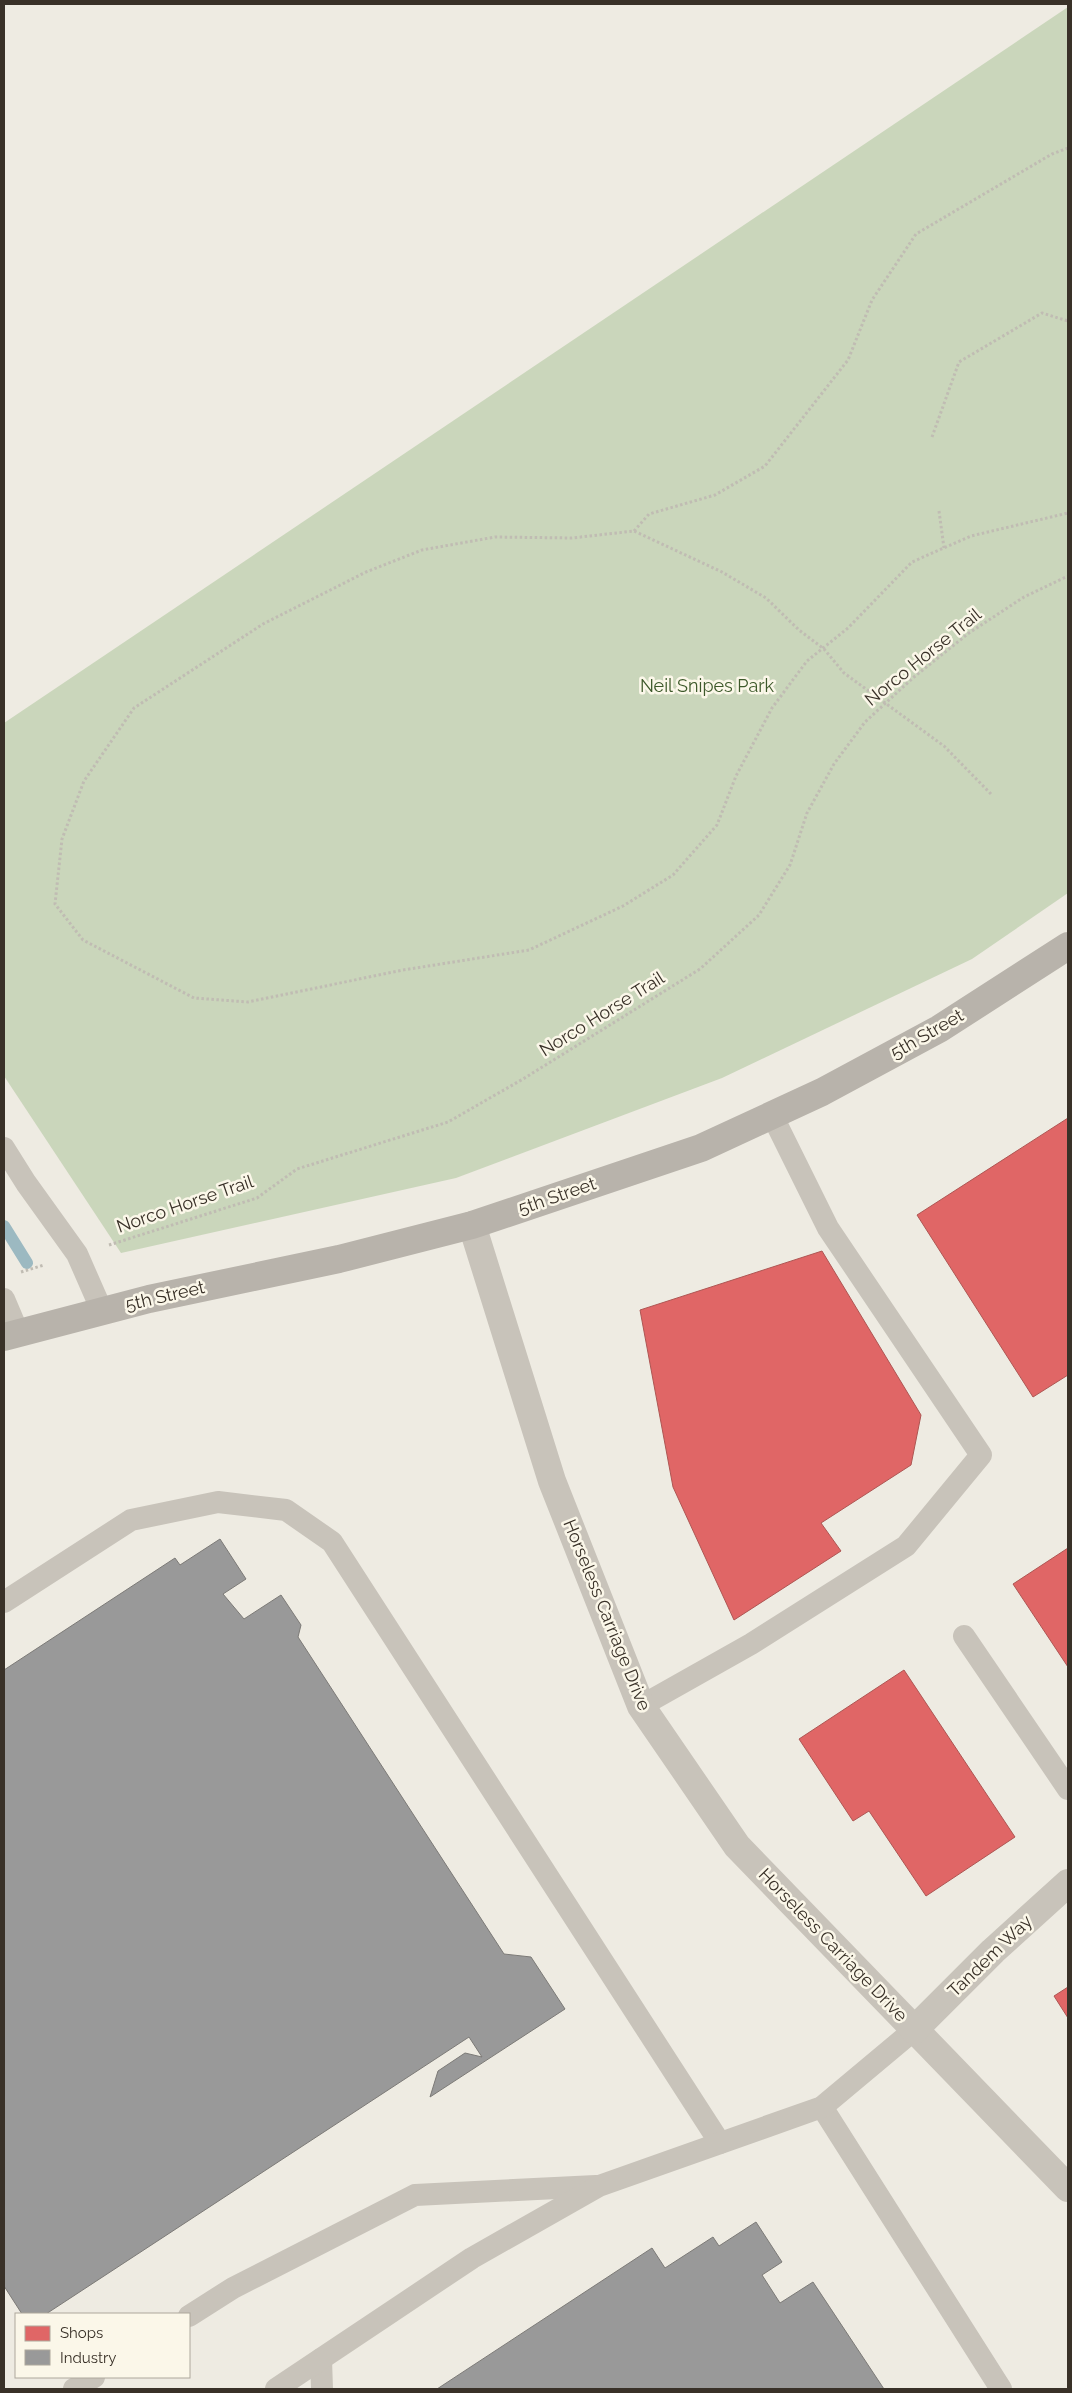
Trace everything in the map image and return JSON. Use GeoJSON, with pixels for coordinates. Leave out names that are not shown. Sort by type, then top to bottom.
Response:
{"type":"FeatureCollection","features":[{"type":"Feature","properties":{"kind":"street","name":"5th Street"},"geometry":{"type":"LineString","coordinates":[[11,1334],[102,1311],[339,1259],[472,1225],[701,1148],[822,1092],[939,1028],[1068,946]]}},
{"type":"Feature","properties":{"kind":"street","name":"Horseless Carriage Drive"},"geometry":{"type":"LineString","coordinates":[[472,1225],[552,1481],[640,1706],[738,1846],[1068,2188]]}},
{"type":"Feature","properties":{"kind":"street","name":"Tandem Way"},"geometry":{"type":"LineString","coordinates":[[914,2030],[993,1951],[1068,1884]]}},
{"type":"Feature","properties":{"kind":"lane"},"geometry":{"type":"LineString","coordinates":[[640,1706],[751,1644],[906,1546],[981,1455],[828,1228],[772,1115]]}},
{"type":"Feature","properties":{"kind":"lane"},"geometry":{"type":"LineString","coordinates":[[4,1148],[26,1184],[77,1254],[102,1311]]}},
{"type":"Feature","properties":{"kind":"lane"},"geometry":{"type":"LineString","coordinates":[[4,1299],[11,1334]]}},
{"type":"Feature","properties":{"kind":"lane"},"geometry":{"type":"LineString","coordinates":[[4,1602],[131,1520],[218,1502],[286,1510],[332,1542],[720,2143]]}},
{"type":"Feature","properties":{"kind":"lane"},"geometry":{"type":"LineString","coordinates":[[964,1636],[1068,1789]]}},
{"type":"Feature","properties":{"kind":"lane"},"geometry":{"type":"LineString","coordinates":[[276,2389],[472,2258],[599,2186],[822,2107],[914,2030]]}},
{"type":"Feature","properties":{"kind":"lane"},"geometry":{"type":"LineString","coordinates":[[822,2107],[1001,2389]]}},
{"type":"Feature","properties":{"kind":"lane"},"geometry":{"type":"LineString","coordinates":[[190,2315],[233,2288],[415,2195],[599,2186]]}},
{"type":"Feature","properties":{"kind":"lane"},"geometry":{"type":"LineString","coordinates":[[321,2359],[322,2389]]}},
{"type":"Feature","properties":{"kind":"lane"},"geometry":{"type":"LineString","coordinates":[[74,2389],[92,2378]]}},
{"type":"Feature","properties":{"kind":"path"},"geometry":{"type":"LineString","coordinates":[[634,531],[649,514],[715,495],[765,466],[848,360],[872,300],[916,234],[1052,154],[1068,148]]}},
{"type":"Feature","properties":{"kind":"path"},"geometry":{"type":"LineString","coordinates":[[932,437],[960,362],[1042,314],[1068,321]]}},
{"type":"Feature","properties":{"kind":"path"},"geometry":{"type":"LineString","coordinates":[[939,511],[944,548]]}},
{"type":"Feature","properties":{"kind":"path"},"geometry":{"type":"LineString","coordinates":[[992,794],[944,746],[844,674],[824,649],[758,594],[722,572],[634,531],[572,538],[495,537],[422,550],[366,572],[263,624],[134,708],[84,781],[62,839],[56,904],[83,940],[194,998],[248,1002],[403,970],[529,950],[623,906],[673,875],[717,825],[736,776],[772,708],[807,661],[824,649],[848,628],[912,562],[972,536],[1068,513]]}},
{"type":"Feature","properties":{"kind":"path","name":"Norco Horse Trail"},"geometry":{"type":"LineString","coordinates":[[13,1275],[257,1198],[297,1169],[448,1122],[523,1079],[700,969],[759,915],[790,865],[807,813],[834,764],[865,722],[914,677],[968,633],[1024,597],[1068,576]]}},
{"type":"Feature","properties":{"kind":"green space","name":"Neil Snipes Park"},"geometry":{"type":"Polygon","coordinates":[[[1068,7],[1068,893],[972,959],[722,1078],[456,1178],[121,1253],[4,1076],[4,723],[1068,7]]]}},
{"type":"Feature","properties":{"kind":"building: Shops"},"geometry":{"type":"Polygon","coordinates":[[[1068,1118],[1068,1375],[1033,1397],[917,1215],[1068,1118]]]}},
{"type":"Feature","properties":{"kind":"building: Shops"},"geometry":{"type":"Polygon","coordinates":[[[822,1251],[921,1415],[911,1465],[821,1523],[841,1551],[734,1620],[673,1487],[640,1310],[822,1251]]]}},
{"type":"Feature","properties":{"kind":"building: Shops"},"geometry":{"type":"Polygon","coordinates":[[[1068,1548],[1068,1667],[1013,1584],[1068,1548]]]}},
{"type":"Feature","properties":{"kind":"building: Shops"},"geometry":{"type":"Polygon","coordinates":[[[904,1670],[1015,1837],[926,1896],[869,1811],[853,1821],[799,1739],[904,1670]]]}},
{"type":"Feature","properties":{"kind":"building: Shops"},"geometry":{"type":"Polygon","coordinates":[[[1068,1987],[1068,2018],[1054,1996],[1068,1987]]]}},
{"type":"Feature","properties":{"kind":"building: Industry"},"geometry":{"type":"Polygon","coordinates":[[[220,1539],[246,1579],[223,1594],[244,1619],[281,1595],[301,1625],[298,1637],[504,1954],[531,1957],[565,2009],[430,2097],[438,2071],[465,2053],[482,2057],[469,2037],[48,2313],[21,2313],[4,2286],[4,1670],[175,1558],[180,1565],[220,1539]]]}},
{"type":"Feature","properties":{"kind":"building: Industry"},"geometry":{"type":"Polygon","coordinates":[[[756,2222],[782,2262],[762,2275],[780,2303],[813,2282],[884,2389],[437,2389],[652,2248],[665,2268],[713,2237],[719,2246],[756,2222]]]}},
{"type":"Feature","properties":{"kind":"waterway"},"geometry":{"type":"LineString","coordinates":[[4,1226],[27,1263]]}}]}
